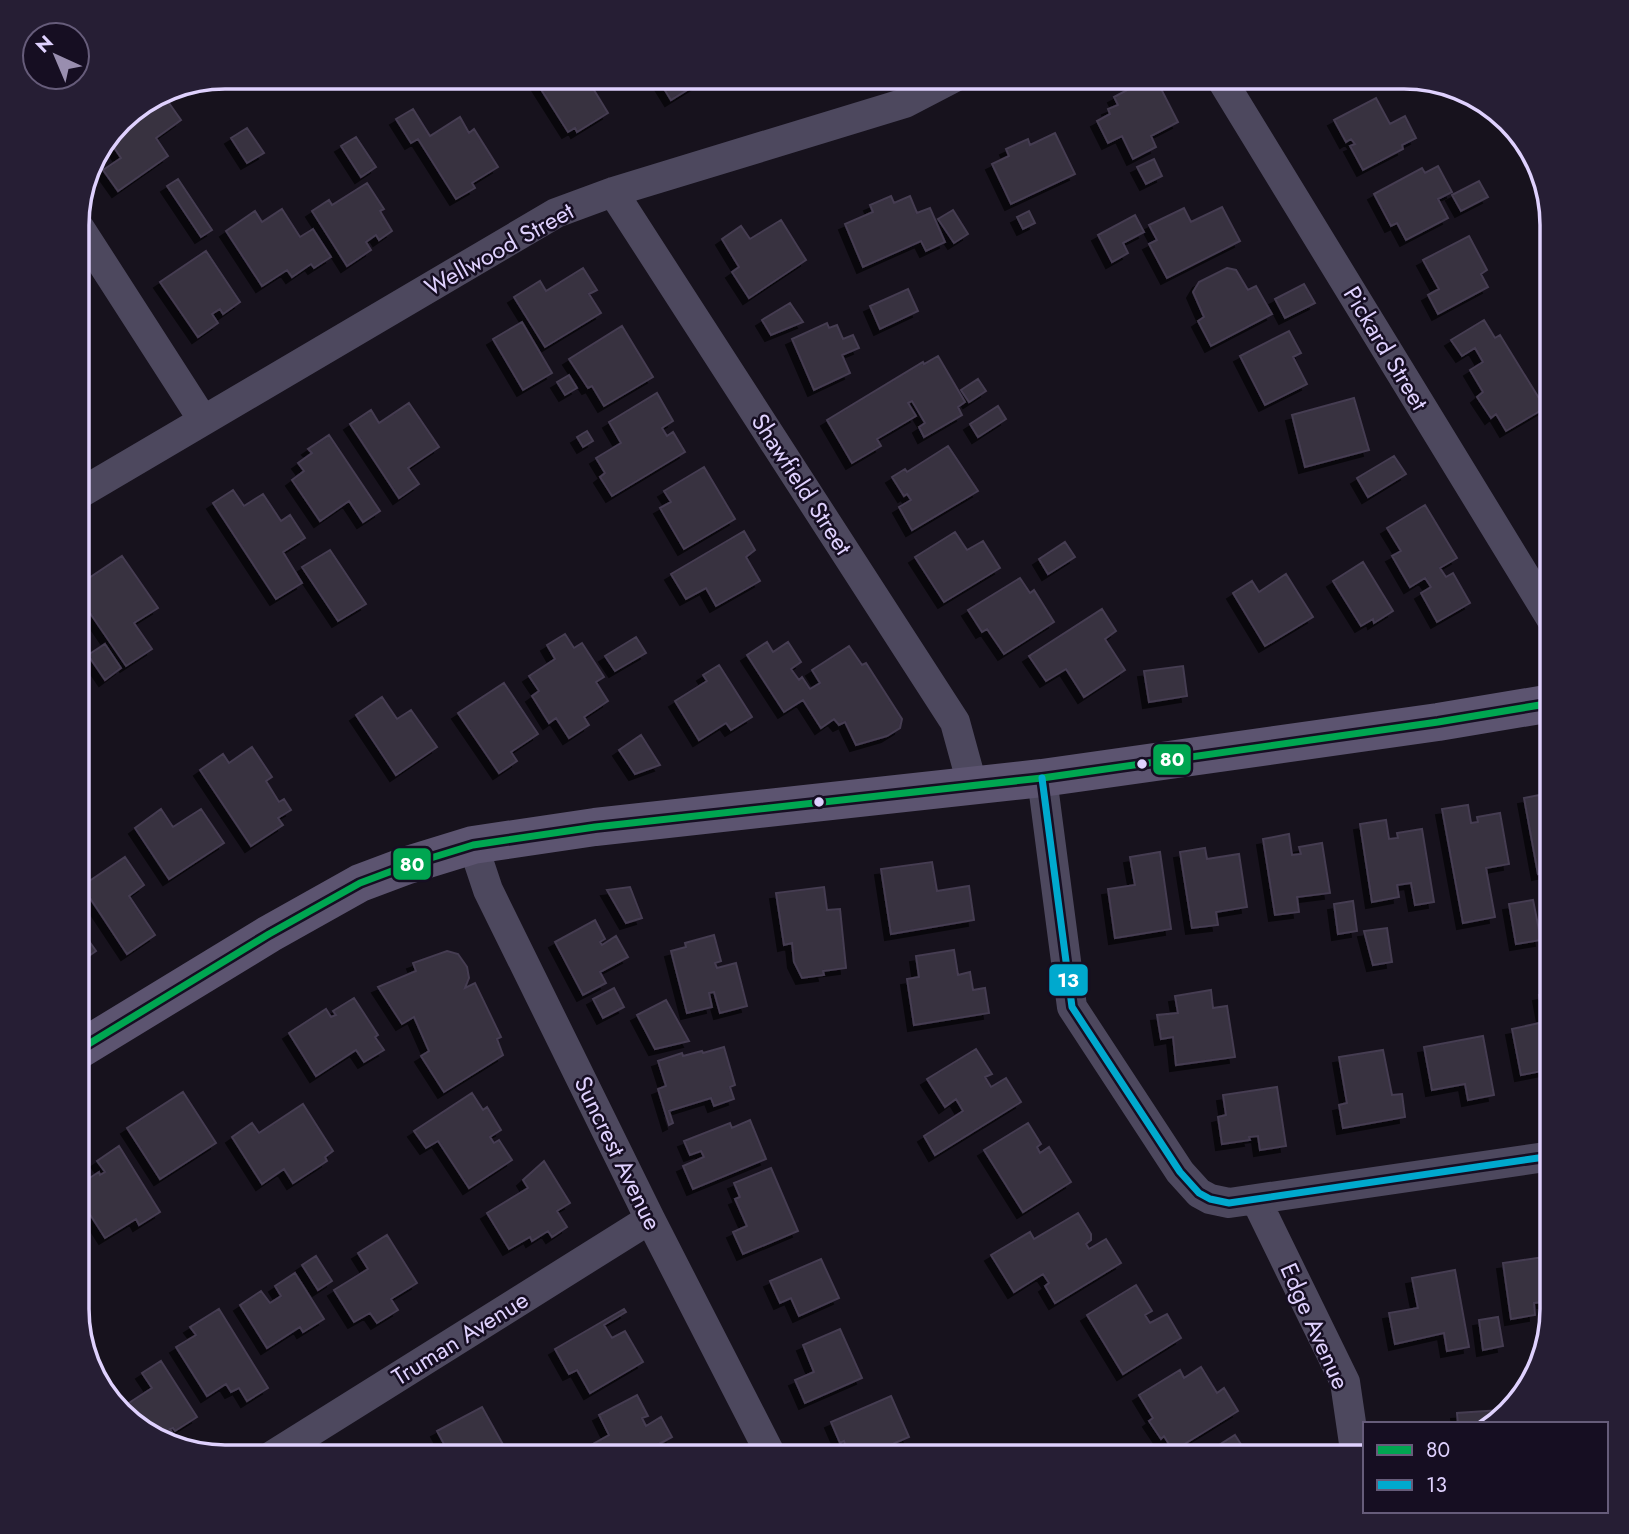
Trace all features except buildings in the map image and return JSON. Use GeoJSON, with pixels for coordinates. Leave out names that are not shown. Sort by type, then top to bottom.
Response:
{"type":"FeatureCollection","features":[{"type":"Feature","properties":{"kind":"main road"},"geometry":{"type":"LineString","coordinates":[[90,1043],[269,934],[360,883],[473,845],[594,827],[1042,778],[1539,705]]}},
{"type":"Feature","properties":{"kind":"street","name":"Wellwood Street"},"geometry":{"type":"LineString","coordinates":[[90,487],[545,219],[613,192],[905,103],[931,89]]}},
{"type":"Feature","properties":{"kind":"street","name":"Pickard Street"},"geometry":{"type":"LineString","coordinates":[[1227,89],[1539,599]]}},
{"type":"Feature","properties":{"kind":"street","name":"Shawfield Street"},"geometry":{"type":"LineString","coordinates":[[613,192],[955,722],[972,785]]}},
{"type":"Feature","properties":{"kind":"street"},"geometry":{"type":"LineString","coordinates":[[90,244],[203,420]]}},
{"type":"Feature","properties":{"kind":"street"},"geometry":{"type":"LineString","coordinates":[[1042,778],[1072,1007],[1160,1144],[1188,1183],[1199,1193],[1210,1199],[1229,1203],[1540,1158]]}},
{"type":"Feature","properties":{"kind":"street","name":"Suncrest Avenue"},"geometry":{"type":"LineString","coordinates":[[473,845],[488,890],[650,1219],[766,1445]]}},
{"type":"Feature","properties":{"kind":"street","name":"Edge Avenue"},"geometry":{"type":"LineString","coordinates":[[1256,1200],[1345,1382],[1354,1445]]}},
{"type":"Feature","properties":{"kind":"street","name":"Truman Avenue"},"geometry":{"type":"LineString","coordinates":[[289,1445],[650,1219]]}},
{"type":"Feature","properties":{"kind":"transit line","name":"80"},"geometry":{"type":"LineString","coordinates":[[90,1043],[269,934],[360,883],[473,845],[595,827],[1042,778],[1539,705]]}},
{"type":"Feature","properties":{"kind":"transit line","name":"13"},"geometry":{"type":"LineString","coordinates":[[1042,778],[1072,1007],[1180,1172],[1199,1193],[1210,1199],[1229,1203],[1540,1158]]}}]}
